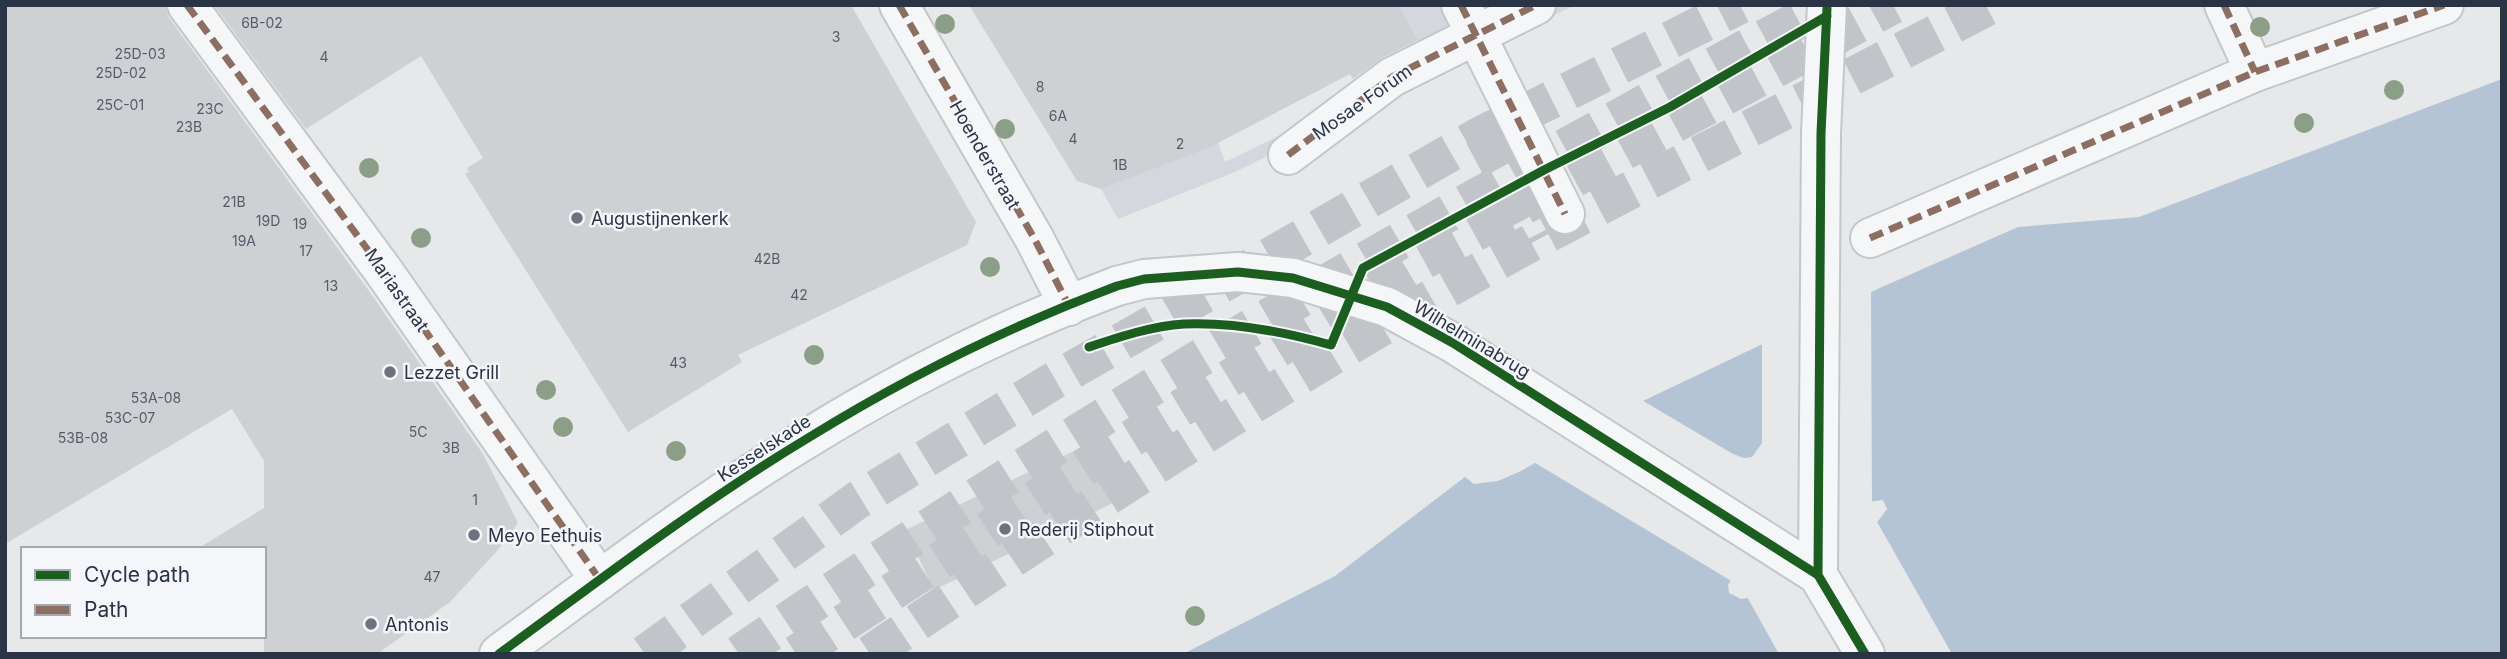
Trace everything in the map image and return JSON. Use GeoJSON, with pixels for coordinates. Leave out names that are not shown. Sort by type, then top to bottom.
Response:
{"type":"FeatureCollection","features":[{"type":"Feature","properties":{"kind":"street","name":"Mariastraat"},"geometry":{"type":"LineString","coordinates":[[187,5],[382,269],[600,580]]}},
{"type":"Feature","properties":{"kind":"street","name":"Hoenderstraat"},"geometry":{"type":"LineString","coordinates":[[898,5],[1034,238],[1069,306]]}},
{"type":"Feature","properties":{"kind":"street","name":"Mosae Forum"},"geometry":{"type":"LineString","coordinates":[[1288,155],[1468,19],[1536,5]]}},
{"type":"Feature","properties":{"kind":"street"},"geometry":{"type":"LineString","coordinates":[[2224,5],[2255,72]]}},
{"type":"Feature","properties":{"kind":"street"},"geometry":{"type":"LineString","coordinates":[[1870,238],[2255,72],[2444,5]]}},
{"type":"Feature","properties":{"kind":"street"},"geometry":{"type":"LineString","coordinates":[[1818,575],[1821,133],[1835,9]]}},
{"type":"Feature","properties":{"kind":"street"},"geometry":{"type":"LineString","coordinates":[[1468,19],[1565,214]]}},
{"type":"Feature","properties":{"kind":"street","name":"Wilhelminabrug"},"geometry":{"type":"LineString","coordinates":[[1069,306],[1143,279],[1238,272],[1293,278],[1387,307],[1453,343],[1818,575],[1865,654]]}},
{"type":"Feature","properties":{"kind":"street","name":"Kesselskade"},"geometry":{"type":"LineString","coordinates":[[499,654],[706,505],[817,432],[940,364],[1069,306]]}},
{"type":"Feature","properties":{"kind":"shaded area"},"geometry":{"type":"Polygon","coordinates":[[[1399,5],[1575,5],[1235,172],[1118,219],[1101,189],[1218,142],[1225,162],[1423,66],[1421,45],[1399,5]]]}},
{"type":"Feature","properties":{"kind":"water"},"geometry":{"type":"Polygon","coordinates":[[[2502,79],[2502,654],[1183,654],[1335,576],[1465,477],[1474,484],[1498,481],[1521,471],[1643,401],[1882,287],[2018,227],[2139,217],[2502,79]],[[1883,500],[1852,504],[1733,577],[1728,585],[1729,593],[1741,599],[1762,596],[1864,540],[1887,509],[1883,500]]]}},
{"type":"Feature","properties":{"kind":"pier"},"geometry":{"type":"Polygon","coordinates":[[[1871,288],[1872,504],[1854,507],[1747,570],[1733,582],[1532,461],[1640,399],[1733,454],[1744,458],[1752,457],[1762,443],[1762,343],[1871,288]]]}},
{"type":"Feature","properties":{"kind":"pier"},"geometry":{"type":"Polygon","coordinates":[[[1876,520],[1952,654],[1779,654],[1746,595],[1761,593],[1861,537],[1876,520]]]}},
{"type":"Feature","properties":{"kind":"building"},"geometry":{"type":"Polygon","coordinates":[[[5,5],[165,5],[169,18],[369,291],[483,454],[518,523],[498,550],[450,602],[377,654],[264,654],[266,547],[200,547],[264,508],[264,461],[232,409],[5,544],[5,5]]]}},
{"type":"Feature","properties":{"kind":"building"},"geometry":{"type":"Polygon","coordinates":[[[214,5],[851,5],[976,222],[967,245],[738,355],[742,362],[628,432],[465,174],[469,172],[467,168],[483,158],[421,56],[306,129],[214,5]]]}},
{"type":"Feature","properties":{"kind":"building"},"geometry":{"type":"Polygon","coordinates":[[[969,5],[1399,5],[1418,40],[1382,58],[1353,79],[1350,74],[1208,148],[1101,189],[1077,181],[969,5]]]}},
{"type":"Feature","properties":{"kind":"building"},"geometry":{"type":"Polygon","coordinates":[[[1089,444],[1117,501],[934,590],[905,530],[1089,444]]]}},
{"type":"Feature","properties":{"kind":"tunnel"},"geometry":{"type":"LineString","coordinates":[[645,654],[859,499],[1055,380],[1483,134],[1740,5]]}},
{"type":"Feature","properties":{"kind":"tunnel"},"geometry":{"type":"LineString","coordinates":[[739,654],[1004,479],[1274,314],[1549,157],[1827,5]]}},
{"type":"Feature","properties":{"kind":"tunnel"},"geometry":{"type":"LineString","coordinates":[[796,654],[1091,463],[1417,264],[1893,5]]}},
{"type":"Feature","properties":{"kind":"tunnel"},"geometry":{"type":"LineString","coordinates":[[870,654],[1117,491],[1368,335],[1596,208],[1991,5]]}},
{"type":"Feature","properties":{"kind":"tunnel"},"geometry":{"type":"LineString","coordinates":[[1483,134],[1539,239]]}},
{"type":"Feature","properties":{"kind":"marked path"},"geometry":{"type":"LineString","coordinates":[[187,5],[382,269],[600,580]]}},
{"type":"Feature","properties":{"kind":"marked path"},"geometry":{"type":"LineString","coordinates":[[899,5],[1034,238],[1069,306]]}},
{"type":"Feature","properties":{"kind":"marked path"},"geometry":{"type":"LineString","coordinates":[[1461,5],[1565,214]]}},
{"type":"Feature","properties":{"kind":"marked path"},"geometry":{"type":"LineString","coordinates":[[1288,155],[1392,77],[1536,5]]}},
{"type":"Feature","properties":{"kind":"marked path"},"geometry":{"type":"LineString","coordinates":[[2224,5],[2255,72]]}},
{"type":"Feature","properties":{"kind":"marked path"},"geometry":{"type":"LineString","coordinates":[[1870,238],[2255,72],[2444,5]]}},
{"type":"Feature","properties":{"kind":"cycle path"},"geometry":{"type":"LineString","coordinates":[[1818,575],[1821,133],[1827,8]]}},
{"type":"Feature","properties":{"kind":"cycle path"},"geometry":{"type":"LineString","coordinates":[[1089,347],[1160,327],[1184,324],[1258,329],[1331,345],[1363,268],[1544,170],[1670,107],[1827,16]]}},
{"type":"Feature","properties":{"kind":"cycle path"},"geometry":{"type":"LineString","coordinates":[[499,654],[728,489],[845,416],[920,374],[1037,318],[1117,286],[1144,279],[1238,272],[1293,278],[1387,307],[1453,343],[1818,575],[1865,654]]}},
{"type":"Feature","properties":{"kind":"place","name":"Augustijnenkerk"},"geometry":{"type":"Point","coordinates":[577,218]}},
{"type":"Feature","properties":{"kind":"place","name":"Lezzet Grill"},"geometry":{"type":"Point","coordinates":[390,372]}},
{"type":"Feature","properties":{"kind":"place","name":"Rederij Stiphout"},"geometry":{"type":"Point","coordinates":[1005,529]}},
{"type":"Feature","properties":{"kind":"place","name":"Meyo Eethuis"},"geometry":{"type":"Point","coordinates":[474,535]}},
{"type":"Feature","properties":{"kind":"place","name":"Antonis"},"geometry":{"type":"Point","coordinates":[371,624]}}]}
